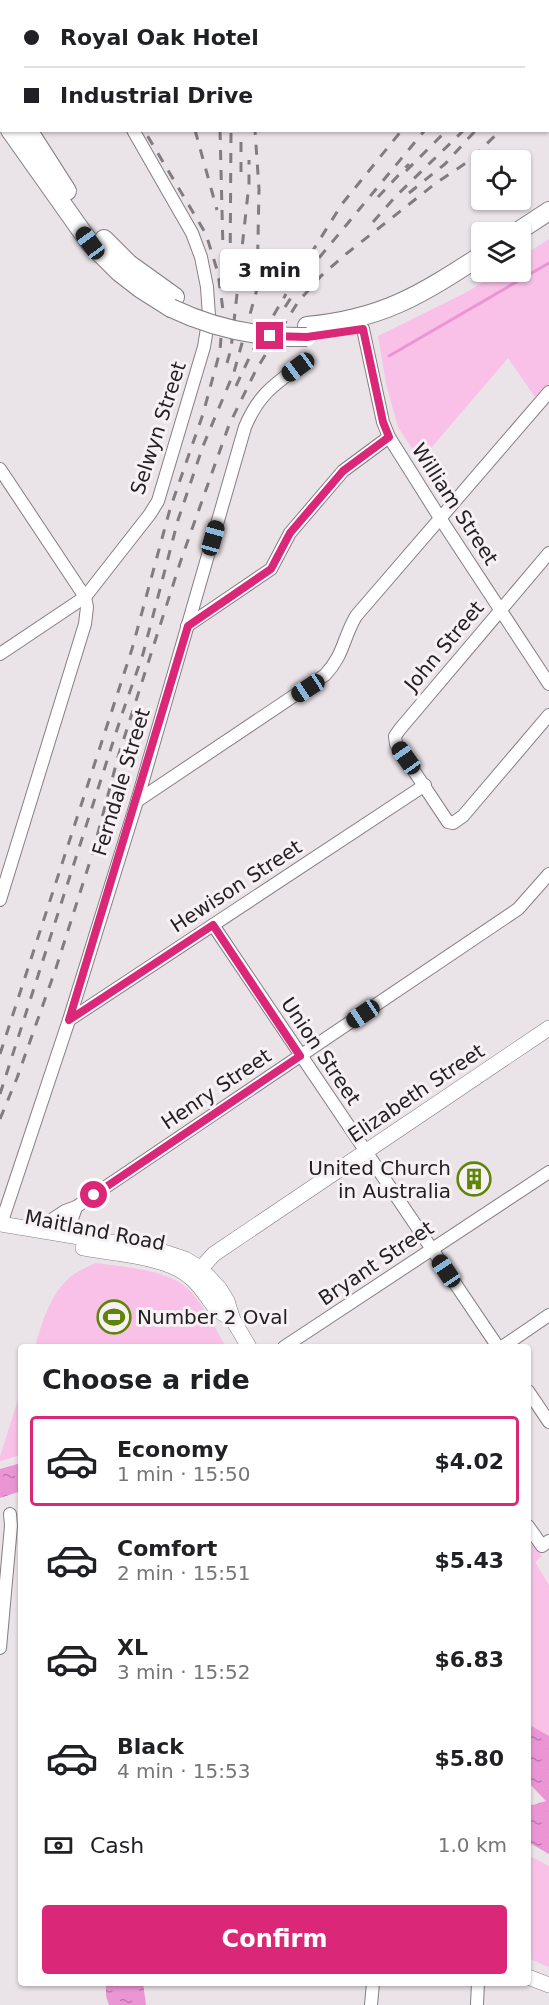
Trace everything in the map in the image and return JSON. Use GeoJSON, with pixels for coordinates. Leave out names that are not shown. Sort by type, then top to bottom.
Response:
{"type":"FeatureCollection","features":[{"type":"Feature","properties":{"kind":"highway"},"geometry":{"type":"LineString","coordinates":[[11,132],[90,243],[118,272],[141,289],[174,303],[211,324],[235,331],[270,336],[363,329],[422,306],[471,276]]}},
{"type":"Feature","properties":{"kind":"highway"},"geometry":{"type":"LineString","coordinates":[[29,132],[100,236],[174,303]]}},
{"type":"Feature","properties":{"kind":"highway"},"geometry":{"type":"LineString","coordinates":[[531,223],[549,211]]}},
{"type":"Feature","properties":{"kind":"highway"},"geometry":{"type":"LineString","coordinates":[[531,237],[549,226]]}},
{"type":"Feature","properties":{"kind":"highway"},"geometry":{"type":"LineString","coordinates":[[307,332],[392,308],[422,293],[471,262]]}},
{"type":"Feature","properties":{"kind":"main road","name":"Elizabeth Street"},"geometry":{"type":"LineString","coordinates":[[196,1273],[211,1256],[549,1029]]}},
{"type":"Feature","properties":{"kind":"main road","name":"Maitland Road"},"geometry":{"type":"LineString","coordinates":[[0,1227],[36,1230],[158,1250],[185,1259],[196,1273],[216,1308],[233,1320],[247,1344]]}},
{"type":"Feature","properties":{"kind":"main road","name":"Maitland Road"},"geometry":{"type":"LineString","coordinates":[[0,1227],[154,1261],[181,1271],[196,1273]]}},
{"type":"Feature","properties":{"kind":"main road"},"geometry":{"type":"LineString","coordinates":[[531,1978],[549,1985]]}},
{"type":"Feature","properties":{"kind":"street","name":"Selwyn Street"},"geometry":{"type":"LineString","coordinates":[[0,654],[85,597],[150,514],[158,501],[204,347],[209,316],[207,287],[201,257],[192,233],[134,132]]}},
{"type":"Feature","properties":{"kind":"street","name":"William Street"},"geometry":{"type":"LineString","coordinates":[[363,329],[383,422],[389,437],[549,684]]}},
{"type":"Feature","properties":{"kind":"street","name":"Ferndale Street"},"geometry":{"type":"LineString","coordinates":[[0,1227],[69,1020],[188,626],[245,427],[253,408],[272,386],[298,367]]}},
{"type":"Feature","properties":{"kind":"street"},"geometry":{"type":"LineString","coordinates":[[136,801],[317,681],[338,660],[356,616],[549,392]]}},
{"type":"Feature","properties":{"kind":"street"},"geometry":{"type":"LineString","coordinates":[[188,626],[271,569],[290,533],[343,471],[389,437]]}},
{"type":"Feature","properties":{"kind":"street"},"geometry":{"type":"LineString","coordinates":[[0,469],[85,597],[87,607],[85,624],[0,900]]}},
{"type":"Feature","properties":{"kind":"street","name":"John Street"},"geometry":{"type":"LineString","coordinates":[[424,785],[396,744],[395,739],[400,729],[549,553]]}},
{"type":"Feature","properties":{"kind":"street"},"geometry":{"type":"LineString","coordinates":[[424,785],[448,822],[453,823],[464,816],[549,715]]}},
{"type":"Feature","properties":{"kind":"street","name":"Hewison Street"},"geometry":{"type":"LineString","coordinates":[[69,1020],[424,785]]}},
{"type":"Feature","properties":{"kind":"street","name":"Henry Street"},"geometry":{"type":"LineString","coordinates":[[36,1230],[65,1211],[76,1207],[518,909],[549,874]]}},
{"type":"Feature","properties":{"kind":"street","name":"Union Street"},"geometry":{"type":"LineString","coordinates":[[213,925],[431,1249],[498,1344]]}},
{"type":"Feature","properties":{"kind":"street","name":"Bryant Street"},"geometry":{"type":"LineString","coordinates":[[289,1344],[549,1172]]}},
{"type":"Feature","properties":{"kind":"street"},"geometry":{"type":"LineString","coordinates":[[76,1207],[72,1219],[77,1237]]}},
{"type":"Feature","properties":{"kind":"street"},"geometry":{"type":"LineString","coordinates":[[505,1344],[549,1315]]}},
{"type":"Feature","properties":{"kind":"street"},"geometry":{"type":"LineString","coordinates":[[531,1395],[549,1422]]}},
{"type":"Feature","properties":{"kind":"street"},"geometry":{"type":"LineString","coordinates":[[0,1648],[11,1526],[10,1514]]}},
{"type":"Feature","properties":{"kind":"street"},"geometry":{"type":"LineString","coordinates":[[531,1529],[545,1544]]}},
{"type":"Feature","properties":{"kind":"street"},"geometry":{"type":"LineString","coordinates":[[372,2005],[373,1986]]}},
{"type":"Feature","properties":{"kind":"street"},"geometry":{"type":"LineString","coordinates":[[477,2004],[478,1986]]}},
{"type":"Feature","properties":{"kind":"shaded area"},"geometry":{"type":"Polygon","coordinates":[[[549,239],[549,384],[535,397],[508,358],[420,461],[398,427],[386,384],[378,336],[483,282],[531,282],[531,251],[549,239]]]}},
{"type":"Feature","properties":{"kind":"shaded area"},"geometry":{"type":"Polygon","coordinates":[[[95,1263],[144,1270],[179,1282],[199,1302],[224,1344],[36,1344],[55,1295],[73,1275],[95,1263]]]}},
{"type":"Feature","properties":{"kind":"shaded area"},"geometry":{"type":"Polygon","coordinates":[[[18,1400],[18,1456],[0,1461],[18,1400]]]}},
{"type":"Feature","properties":{"kind":"shaded area"},"geometry":{"type":"Polygon","coordinates":[[[531,1545],[542,1556],[535,1562],[549,1585],[549,1736],[531,1726],[531,1545]]]}},
{"type":"Feature","properties":{"kind":"shaded area"},"geometry":{"type":"Polygon","coordinates":[[[531,1857],[549,1866],[549,1967],[531,1959],[531,1857]]]}},
{"type":"Feature","properties":{"kind":"water"},"geometry":{"type":"Polygon","coordinates":[[[18,1464],[18,1492],[0,1498],[0,1469],[18,1464]]]}},
{"type":"Feature","properties":{"kind":"water"},"geometry":{"type":"Polygon","coordinates":[[[531,1726],[549,1736],[549,1854],[531,1844],[531,1804],[546,1801],[531,1785],[531,1726]]]}},
{"type":"Feature","properties":{"kind":"water"},"geometry":{"type":"Polygon","coordinates":[[[106,1986],[143,1986],[146,2005],[109,2005],[106,1986]]]}},
{"type":"Feature","properties":{"kind":"waterway"},"geometry":{"type":"LineString","coordinates":[[389,356],[549,263]]}},
{"type":"Feature","properties":{"kind":"railway"},"geometry":{"type":"LineString","coordinates":[[0,1054],[132,649],[170,509],[203,414],[220,351],[223,310],[218,273],[206,234],[145,132]]}},
{"type":"Feature","properties":{"kind":"railway"},"geometry":{"type":"LineString","coordinates":[[196,132],[217,210]]}},
{"type":"Feature","properties":{"kind":"railway"},"geometry":{"type":"LineString","coordinates":[[220,132],[223,250]]}},
{"type":"Feature","properties":{"kind":"railway"},"geometry":{"type":"LineString","coordinates":[[230,283],[231,132]]}},
{"type":"Feature","properties":{"kind":"railway"},"geometry":{"type":"LineString","coordinates":[[241,132],[241,172]]}},
{"type":"Feature","properties":{"kind":"railway"},"geometry":{"type":"LineString","coordinates":[[0,1094],[143,654],[178,520],[203,446],[234,372],[257,289],[259,189],[255,132]]}},
{"type":"Feature","properties":{"kind":"railway"},"geometry":{"type":"LineString","coordinates":[[300,271],[342,204],[400,132]]}},
{"type":"Feature","properties":{"kind":"railway"},"geometry":{"type":"LineString","coordinates":[[285,307],[309,270],[423,132]]}},
{"type":"Feature","properties":{"kind":"railway"},"geometry":{"type":"LineString","coordinates":[[406,171],[445,132]]}},
{"type":"Feature","properties":{"kind":"railway"},"geometry":{"type":"LineString","coordinates":[[373,222],[397,195],[462,132]]}},
{"type":"Feature","properties":{"kind":"railway"},"geometry":{"type":"LineString","coordinates":[[409,193],[445,164],[474,132]]}},
{"type":"Feature","properties":{"kind":"railway"},"geometry":{"type":"LineString","coordinates":[[0,1119],[56,968],[93,852],[118,757],[181,560],[229,425],[256,370],[298,302],[321,276],[436,183],[469,161],[499,132]]}},
{"type":"Feature","properties":{"kind":"railway"},"geometry":{"type":"LineString","coordinates":[[227,363],[231,349],[249,184],[249,160]]}},
{"type":"Feature","properties":{"kind":"railway"},"geometry":{"type":"LineString","coordinates":[[378,197],[409,164]]}},
{"type":"Feature","properties":{"kind":"railway"},"geometry":{"type":"LineString","coordinates":[[236,386],[251,354],[286,294]]}},
{"type":"Feature","properties":{"kind":"place","name":"United Church in Australia"},"geometry":{"type":"Point","coordinates":[474,1179]}},
{"type":"Feature","properties":{"kind":"place","name":"Number 2 Oval"},"geometry":{"type":"Point","coordinates":[114,1317]}},
{"type":"Feature","properties":{"kind":"route"},"geometry":{"type":"LineString","coordinates":[[94,1195],[300,1056],[213,925],[69,1020],[188,626],[271,569],[290,533],[343,471],[389,437],[383,422],[363,329],[307,337],[270,336]]}}]}
